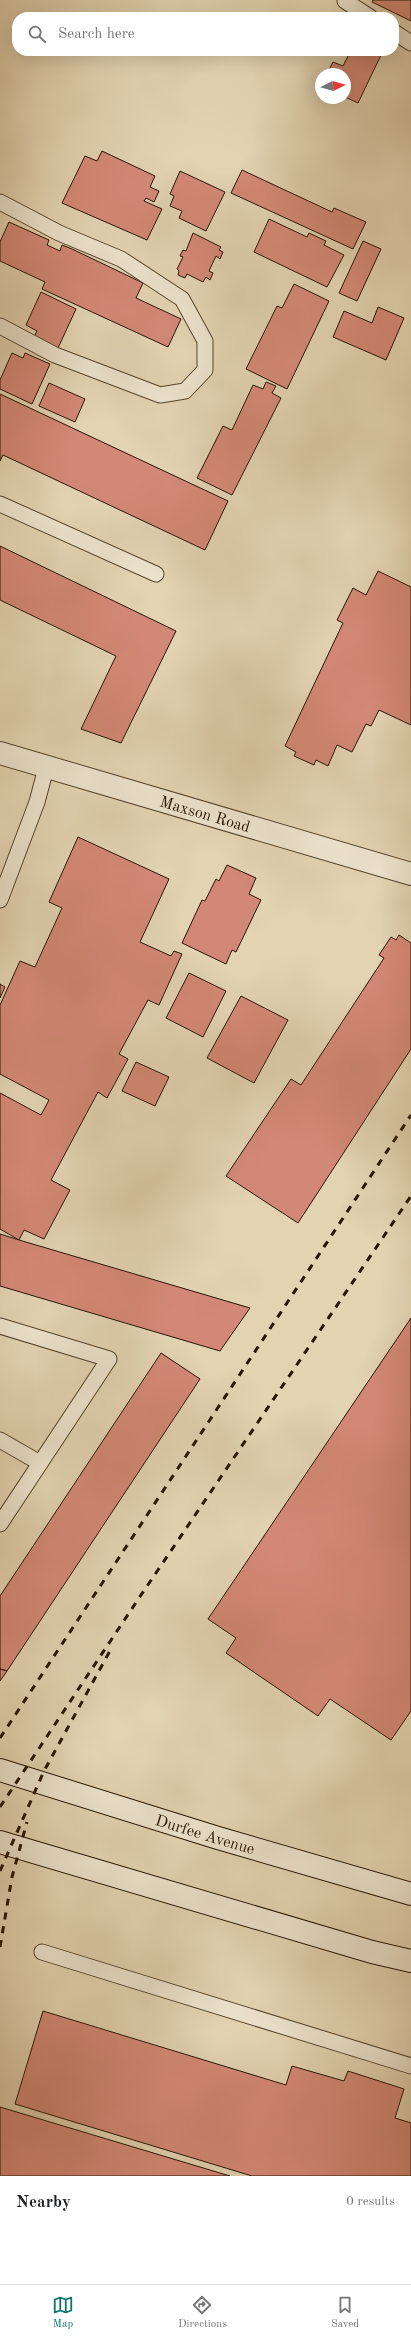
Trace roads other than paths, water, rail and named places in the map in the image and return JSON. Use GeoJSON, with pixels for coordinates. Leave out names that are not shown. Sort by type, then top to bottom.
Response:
{"type":"FeatureCollection","features":[{"type":"Feature","properties":{"kind":"main road","name":"Maxson Road"},"geometry":{"type":"LineString","coordinates":[[0,753],[46,768],[411,874]]}},
{"type":"Feature","properties":{"kind":"main road","name":"Durfee Avenue"},"geometry":{"type":"LineString","coordinates":[[0,1770],[218,1838],[411,1894]]}},
{"type":"Feature","properties":{"kind":"main road"},"geometry":{"type":"LineString","coordinates":[[0,1842],[372,1952],[411,1961]]}},
{"type":"Feature","properties":{"kind":"lane"},"geometry":{"type":"LineString","coordinates":[[346,0],[345,1],[362,12]]}},
{"type":"Feature","properties":{"kind":"lane"},"geometry":{"type":"LineString","coordinates":[[399,35],[411,43]]}},
{"type":"Feature","properties":{"kind":"lane"},"geometry":{"type":"LineString","coordinates":[[0,202],[59,233],[121,259],[182,299],[204,341],[205,370],[185,392],[160,394],[55,355],[0,326]]}},
{"type":"Feature","properties":{"kind":"lane"},"geometry":{"type":"LineString","coordinates":[[0,504],[156,574]]}},
{"type":"Feature","properties":{"kind":"lane"},"geometry":{"type":"LineString","coordinates":[[0,900],[37,802],[46,768]]}},
{"type":"Feature","properties":{"kind":"lane"},"geometry":{"type":"LineString","coordinates":[[0,1326],[109,1359],[0,1524]]}},
{"type":"Feature","properties":{"kind":"lane"},"geometry":{"type":"LineString","coordinates":[[0,1440],[40,1463]]}},
{"type":"Feature","properties":{"kind":"lane"},"geometry":{"type":"LineString","coordinates":[[42,1952],[411,2066]]}},
{"type":"Feature","properties":{"kind":"railway"},"geometry":{"type":"LineString","coordinates":[[0,1738],[411,1115]]}},
{"type":"Feature","properties":{"kind":"railway"},"geometry":{"type":"LineString","coordinates":[[0,1807],[139,1598],[411,1196]]}},
{"type":"Feature","properties":{"kind":"railway"},"geometry":{"type":"LineString","coordinates":[[0,1871],[44,1771],[111,1649]]}},
{"type":"Feature","properties":{"kind":"railway"},"geometry":{"type":"LineString","coordinates":[[0,1947],[12,1877],[27,1822]]}}]}
